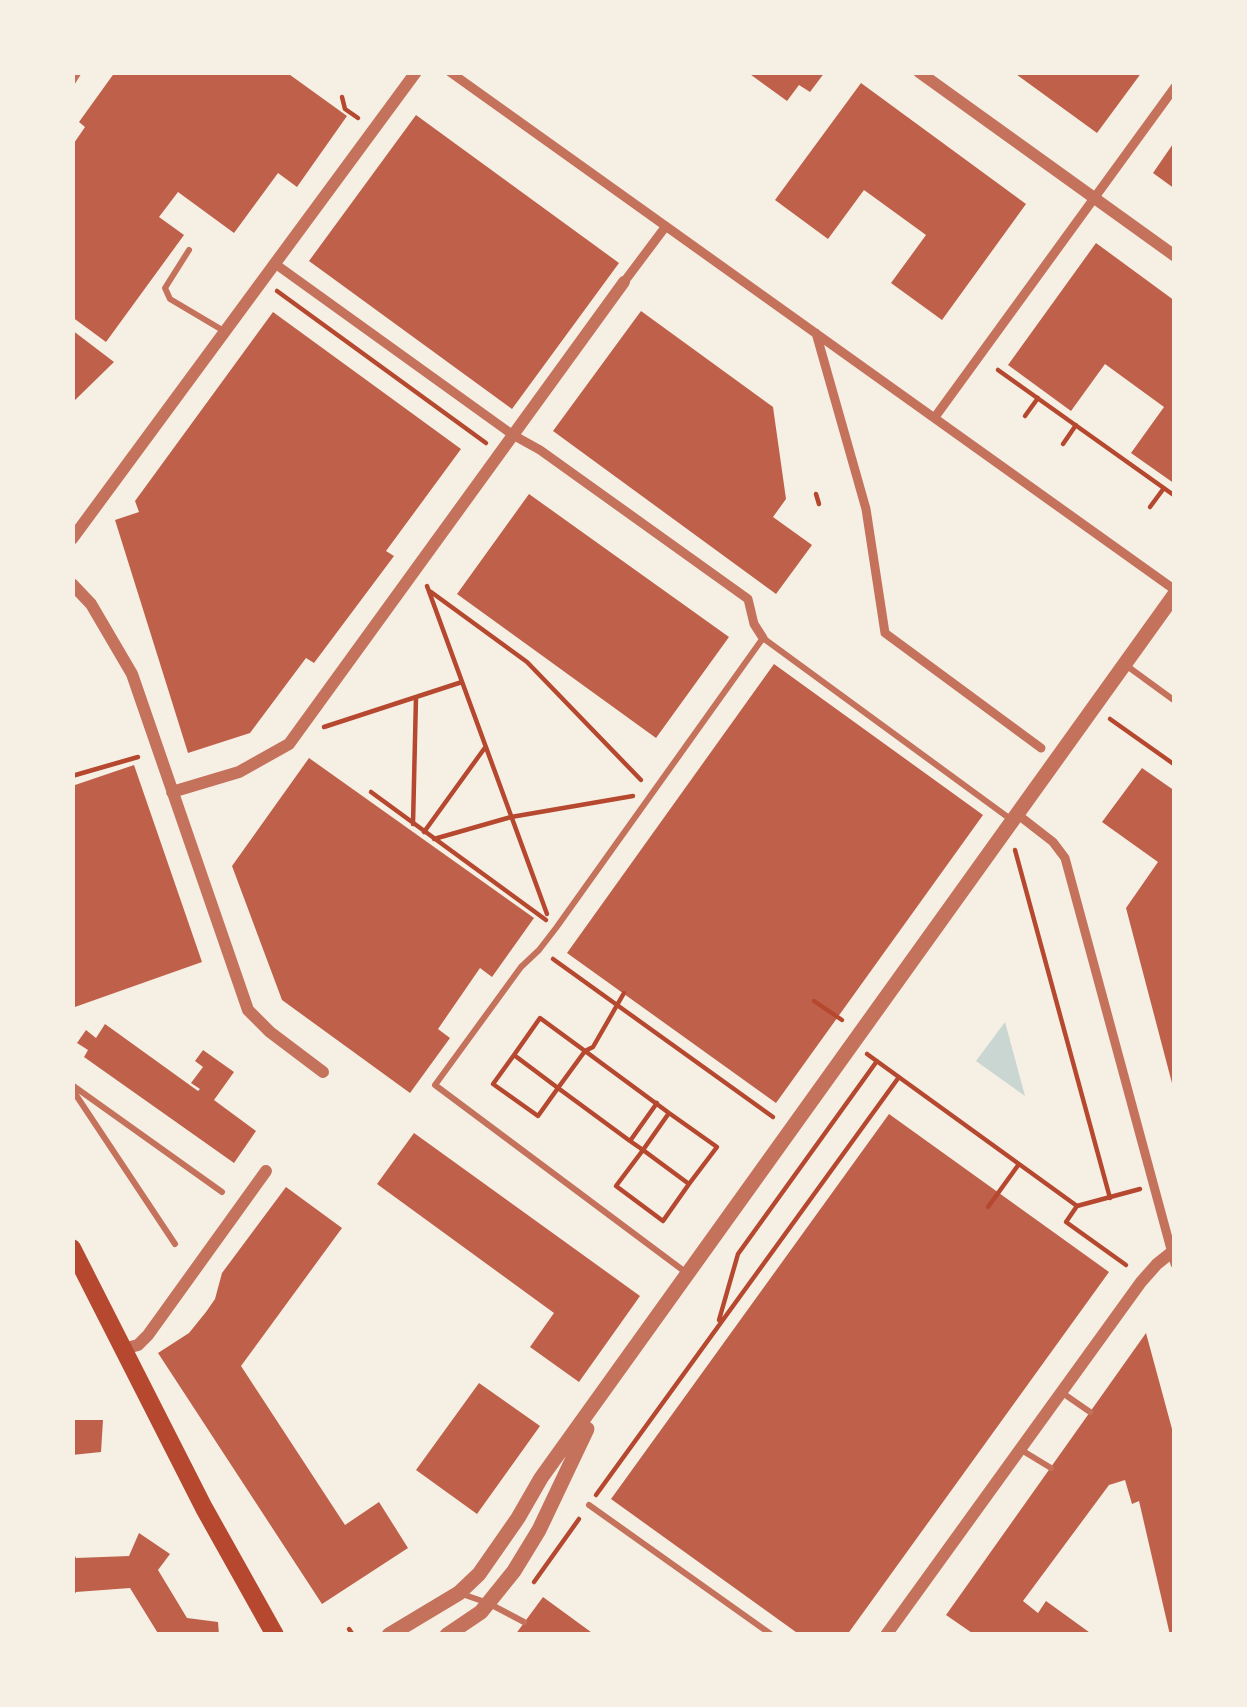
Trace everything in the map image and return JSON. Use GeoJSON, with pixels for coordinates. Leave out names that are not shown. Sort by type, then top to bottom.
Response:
{"type":"FeatureCollection","features":[{"type":"Feature","properties":{"kind":"main road"},"geometry":{"type":"LineString","coordinates":[[72,1248],[79,1281],[123,1349],[275,1635]]}},
{"type":"Feature","properties":{"kind":"street"},"geometry":{"type":"LineString","coordinates":[[72,539],[416,72]]}},
{"type":"Feature","properties":{"kind":"street"},"geometry":{"type":"LineString","coordinates":[[389,1635],[459,1593],[479,1574],[541,1478],[1175,592],[450,72]]}},
{"type":"Feature","properties":{"kind":"street"},"geometry":{"type":"LineString","coordinates":[[919,72],[1175,256]]}},
{"type":"Feature","properties":{"kind":"street"},"geometry":{"type":"LineString","coordinates":[[935,417],[1175,87]]}},
{"type":"Feature","properties":{"kind":"street"},"geometry":{"type":"LineString","coordinates":[[172,792],[239,772],[289,744],[665,226]]}},
{"type":"Feature","properties":{"kind":"street"},"geometry":{"type":"LineString","coordinates":[[274,263],[748,599],[763,638]]}},
{"type":"Feature","properties":{"kind":"street"},"geometry":{"type":"LineString","coordinates":[[815,333],[866,509],[885,633],[1041,748]]}},
{"type":"Feature","properties":{"kind":"street"},"geometry":{"type":"LineString","coordinates":[[72,584],[91,604],[132,674],[248,1010],[323,1072]]}},
{"type":"Feature","properties":{"kind":"street"},"geometry":{"type":"LineString","coordinates":[[886,1635],[1141,1282],[1156,1264],[1173,1258],[1065,859],[1053,842],[1014,817]]}},
{"type":"Feature","properties":{"kind":"street"},"geometry":{"type":"LineString","coordinates":[[123,1349],[138,1345],[148,1335],[266,1172]]}},
{"type":"Feature","properties":{"kind":"street"},"geometry":{"type":"LineString","coordinates":[[447,1635],[481,1612],[514,1571],[539,1530],[610,1383]]}},
{"type":"Feature","properties":{"kind":"lane"},"geometry":{"type":"LineString","coordinates":[[72,82],[80,72]]}},
{"type":"Feature","properties":{"kind":"lane"},"geometry":{"type":"LineString","coordinates":[[190,250],[165,287],[170,299],[224,331]]}},
{"type":"Feature","properties":{"kind":"lane"},"geometry":{"type":"LineString","coordinates":[[688,1274],[435,1085],[520,967],[539,950],[763,638],[1014,817]]}},
{"type":"Feature","properties":{"kind":"lane"},"geometry":{"type":"LineString","coordinates":[[1124,664],[1175,700]]}},
{"type":"Feature","properties":{"kind":"lane"},"geometry":{"type":"LineString","coordinates":[[72,1087],[222,1192]]}},
{"type":"Feature","properties":{"kind":"lane"},"geometry":{"type":"LineString","coordinates":[[72,1087],[176,1244]]}},
{"type":"Feature","properties":{"kind":"lane"},"geometry":{"type":"LineString","coordinates":[[1061,1392],[1090,1412]]}},
{"type":"Feature","properties":{"kind":"lane"},"geometry":{"type":"LineString","coordinates":[[1020,1449],[1051,1468]]}},
{"type":"Feature","properties":{"kind":"lane"},"geometry":{"type":"LineString","coordinates":[[589,1505],[772,1635]]}},
{"type":"Feature","properties":{"kind":"lane"},"geometry":{"type":"LineString","coordinates":[[459,1593],[524,1622]]}},
{"type":"Feature","properties":{"kind":"path"},"geometry":{"type":"LineString","coordinates":[[342,97],[345,109],[358,118]]}},
{"type":"Feature","properties":{"kind":"path"},"geometry":{"type":"LineString","coordinates":[[277,291],[487,444]]}},
{"type":"Feature","properties":{"kind":"path"},"geometry":{"type":"LineString","coordinates":[[998,370],[1175,496]]}},
{"type":"Feature","properties":{"kind":"path"},"geometry":{"type":"LineString","coordinates":[[1025,416],[1038,398]]}},
{"type":"Feature","properties":{"kind":"path"},"geometry":{"type":"LineString","coordinates":[[1063,444],[1076,425]]}},
{"type":"Feature","properties":{"kind":"path"},"geometry":{"type":"LineString","coordinates":[[1150,507],[1164,488]]}},
{"type":"Feature","properties":{"kind":"path"},"geometry":{"type":"LineString","coordinates":[[816,494],[819,503]]}},
{"type":"Feature","properties":{"kind":"path"},"geometry":{"type":"LineString","coordinates":[[371,792],[550,923],[419,564]]}},
{"type":"Feature","properties":{"kind":"path"},"geometry":{"type":"LineString","coordinates":[[429,590],[527,662],[653,793]]}},
{"type":"Feature","properties":{"kind":"path"},"geometry":{"type":"LineString","coordinates":[[295,736],[462,682]]}},
{"type":"Feature","properties":{"kind":"path"},"geometry":{"type":"LineString","coordinates":[[413,824],[416,697]]}},
{"type":"Feature","properties":{"kind":"path"},"geometry":{"type":"LineString","coordinates":[[1110,718],[1175,765]]}},
{"type":"Feature","properties":{"kind":"path"},"geometry":{"type":"LineString","coordinates":[[424,832],[486,747]]}},
{"type":"Feature","properties":{"kind":"path"},"geometry":{"type":"LineString","coordinates":[[72,776],[138,757]]}},
{"type":"Feature","properties":{"kind":"path"},"geometry":{"type":"LineString","coordinates":[[434,838],[511,817],[653,793]]}},
{"type":"Feature","properties":{"kind":"path"},"geometry":{"type":"LineString","coordinates":[[1014,849],[1110,1198]]}},
{"type":"Feature","properties":{"kind":"path"},"geometry":{"type":"LineString","coordinates":[[539,950],[792,1131]]}},
{"type":"Feature","properties":{"kind":"path"},"geometry":{"type":"LineString","coordinates":[[624,993],[593,1047],[585,1051],[538,1116],[493,1084],[540,1018],[585,1051],[656,1103],[669,1112],[717,1147],[663,1221],[616,1186],[669,1112]]}},
{"type":"Feature","properties":{"kind":"path"},"geometry":{"type":"LineString","coordinates":[[814,1000],[842,1020]]}},
{"type":"Feature","properties":{"kind":"path"},"geometry":{"type":"LineString","coordinates":[[865,1052],[1077,1206]]}},
{"type":"Feature","properties":{"kind":"path"},"geometry":{"type":"LineString","coordinates":[[514,1054],[689,1184]]}},
{"type":"Feature","properties":{"kind":"path"},"geometry":{"type":"LineString","coordinates":[[717,1327],[737,1254],[877,1061]]}},
{"type":"Feature","properties":{"kind":"path"},"geometry":{"type":"LineString","coordinates":[[534,1582],[899,1077]]}},
{"type":"Feature","properties":{"kind":"path"},"geometry":{"type":"LineString","coordinates":[[630,1141],[656,1103]]}},
{"type":"Feature","properties":{"kind":"path"},"geometry":{"type":"LineString","coordinates":[[988,1207],[1019,1164]]}},
{"type":"Feature","properties":{"kind":"path"},"geometry":{"type":"LineString","coordinates":[[1102,1200],[1077,1206],[1066,1222],[1126,1265]]}},
{"type":"Feature","properties":{"kind":"shaded area"},"geometry":{"type":"Polygon","coordinates":[[[1005,1022],[1025,1096],[976,1061],[1005,1022]]]}},
{"type":"Feature","properties":{"kind":"building"},"geometry":{"type":"Polygon","coordinates":[[[115,72],[286,72],[347,116],[297,187],[278,173],[234,233],[178,192],[159,217],[184,235],[106,342],[72,317],[72,146],[85,127],[79,122],[115,72]]]}},
{"type":"Feature","properties":{"kind":"building"},"geometry":{"type":"Polygon","coordinates":[[[747,72],[825,72],[810,92],[799,85],[787,101],[747,72]]]}},
{"type":"Feature","properties":{"kind":"building"},"geometry":{"type":"Polygon","coordinates":[[[1013,72],[1142,72],[1097,133],[1013,72]]]}},
{"type":"Feature","properties":{"kind":"building"},"geometry":{"type":"Polygon","coordinates":[[[861,83],[1026,204],[942,320],[891,283],[926,235],[864,190],[828,239],[775,200],[861,83]]]}},
{"type":"Feature","properties":{"kind":"building"},"geometry":{"type":"Polygon","coordinates":[[[416,115],[619,263],[512,409],[309,261],[416,115]]]}},
{"type":"Feature","properties":{"kind":"building"},"geometry":{"type":"Polygon","coordinates":[[[1175,141],[1175,189],[1153,173],[1175,141]]]}},
{"type":"Feature","properties":{"kind":"building"},"geometry":{"type":"Polygon","coordinates":[[[1096,243],[1175,301],[1175,484],[1131,453],[1164,407],[1105,364],[1071,411],[1008,365],[1096,243]]]}},
{"type":"Feature","properties":{"kind":"building"},"geometry":{"type":"Polygon","coordinates":[[[641,311],[773,407],[786,499],[773,517],[812,545],[776,594],[553,431],[641,311]]]}},
{"type":"Feature","properties":{"kind":"building"},"geometry":{"type":"Polygon","coordinates":[[[273,312],[461,449],[386,551],[394,556],[314,663],[306,658],[250,733],[188,753],[115,520],[139,512],[135,501],[273,312]]]}},
{"type":"Feature","properties":{"kind":"building"},"geometry":{"type":"Polygon","coordinates":[[[72,330],[114,362],[72,403],[72,330]]]}},
{"type":"Feature","properties":{"kind":"building"},"geometry":{"type":"Polygon","coordinates":[[[529,494],[729,637],[656,738],[457,594],[529,494]]]}},
{"type":"Feature","properties":{"kind":"building"},"geometry":{"type":"Polygon","coordinates":[[[774,664],[983,815],[776,1103],[567,953],[774,664]]]}},
{"type":"Feature","properties":{"kind":"building"},"geometry":{"type":"Polygon","coordinates":[[[309,758],[534,918],[492,977],[480,968],[438,1029],[450,1038],[410,1093],[282,1000],[232,866],[309,758]]]}},
{"type":"Feature","properties":{"kind":"building"},"geometry":{"type":"Polygon","coordinates":[[[134,765],[202,962],[72,1008],[72,786],[134,765]]]}},
{"type":"Feature","properties":{"kind":"building"},"geometry":{"type":"Polygon","coordinates":[[[1142,768],[1175,791],[1173,1087],[1126,908],[1158,862],[1102,822],[1142,768]]]}},
{"type":"Feature","properties":{"kind":"building"},"geometry":{"type":"Polygon","coordinates":[[[105,1024],[198,1091],[191,1083],[203,1067],[195,1061],[203,1050],[234,1072],[214,1100],[256,1131],[234,1163],[84,1057],[88,1050],[77,1043],[86,1030],[96,1038],[105,1024]]]}},
{"type":"Feature","properties":{"kind":"building"},"geometry":{"type":"Polygon","coordinates":[[[889,1114],[1109,1272],[847,1635],[800,1635],[611,1499],[889,1114]]]}},
{"type":"Feature","properties":{"kind":"building"},"geometry":{"type":"Polygon","coordinates":[[[414,1133],[640,1296],[579,1382],[530,1347],[554,1313],[377,1184],[414,1133]]]}},
{"type":"Feature","properties":{"kind":"building"},"geometry":{"type":"Polygon","coordinates":[[[286,1187],[342,1228],[241,1366],[345,1525],[379,1502],[408,1548],[322,1604],[158,1353],[189,1333],[206,1312],[222,1273],[286,1187]]]}},
{"type":"Feature","properties":{"kind":"building"},"geometry":{"type":"Polygon","coordinates":[[[1146,1333],[1175,1440],[1175,1635],[1170,1635],[1139,1501],[1132,1504],[1125,1480],[1109,1485],[1023,1601],[1038,1613],[1046,1601],[1093,1635],[975,1635],[946,1615],[1146,1333]]]}},
{"type":"Feature","properties":{"kind":"building"},"geometry":{"type":"Polygon","coordinates":[[[479,1383],[540,1426],[477,1514],[416,1470],[479,1383]]]}},
{"type":"Feature","properties":{"kind":"building"},"geometry":{"type":"Polygon","coordinates":[[[72,1420],[103,1420],[101,1452],[72,1455],[72,1420]]]}},
{"type":"Feature","properties":{"kind":"building"},"geometry":{"type":"Polygon","coordinates":[[[139,1533],[170,1554],[158,1570],[187,1618],[218,1622],[219,1635],[159,1635],[130,1588],[76,1592],[72,1599],[72,1549],[76,1558],[129,1556],[139,1533]]]}},
{"type":"Feature","properties":{"kind":"building"},"geometry":{"type":"Polygon","coordinates":[[[543,1597],[595,1635],[515,1635],[543,1597]]]}}]}
